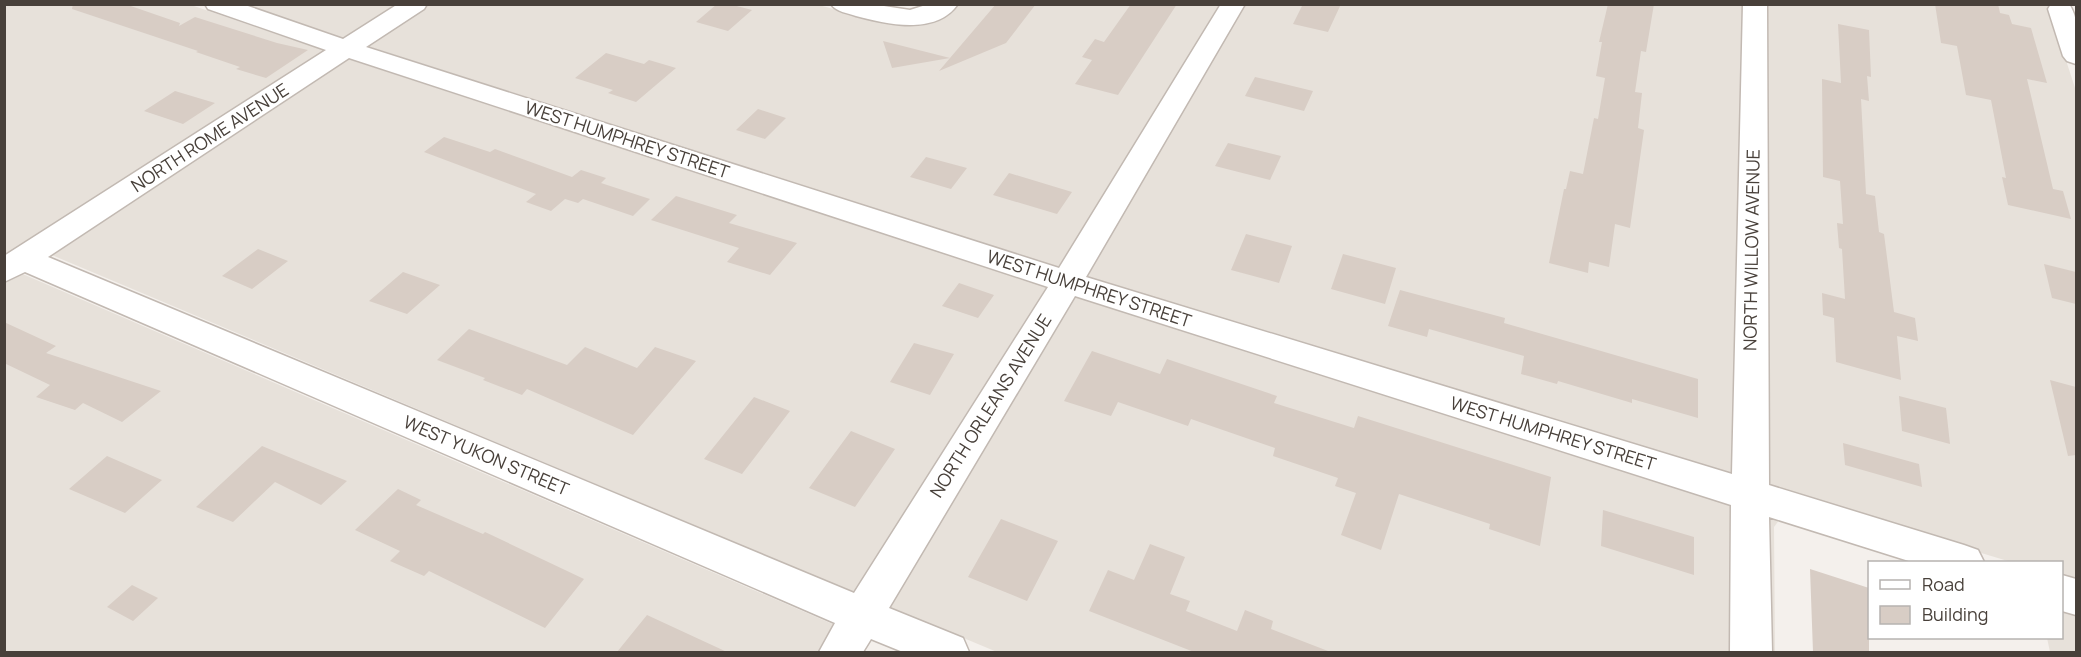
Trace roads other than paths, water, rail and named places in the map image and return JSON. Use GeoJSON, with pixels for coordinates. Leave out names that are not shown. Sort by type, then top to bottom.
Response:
{"type":"FeatureCollection","features":[{"type":"Feature","properties":{"kind":"street","name":"WEST HUMPHREY STREET"},"geometry":{"type":"LineString","coordinates":[[218,4],[346,49],[1067,282],[1961,561]]}},
{"type":"Feature","properties":{"kind":"street","name":"NORTH ROME AVENUE"},"geometry":{"type":"LineString","coordinates":[[14,265],[415,4]]}},
{"type":"Feature","properties":{"kind":"street"},"geometry":{"type":"LineString","coordinates":[[843,4],[895,18],[925,16],[946,4]]}},
{"type":"Feature","properties":{"kind":"street","name":"NORTH ORLEANS AVENUE"},"geometry":{"type":"LineString","coordinates":[[840,652],[1067,282],[1233,4]]}},
{"type":"Feature","properties":{"kind":"street","name":"NORTH WILLOW AVENUE"},"geometry":{"type":"LineString","coordinates":[[1751,652],[1750,496],[1755,4]]}},
{"type":"Feature","properties":{"kind":"street"},"geometry":{"type":"LineString","coordinates":[[2060,9],[2076,56]]}},
{"type":"Feature","properties":{"kind":"street","name":"WEST YUKON STREET"},"geometry":{"type":"LineString","coordinates":[[14,265],[948,652]]}}]}
